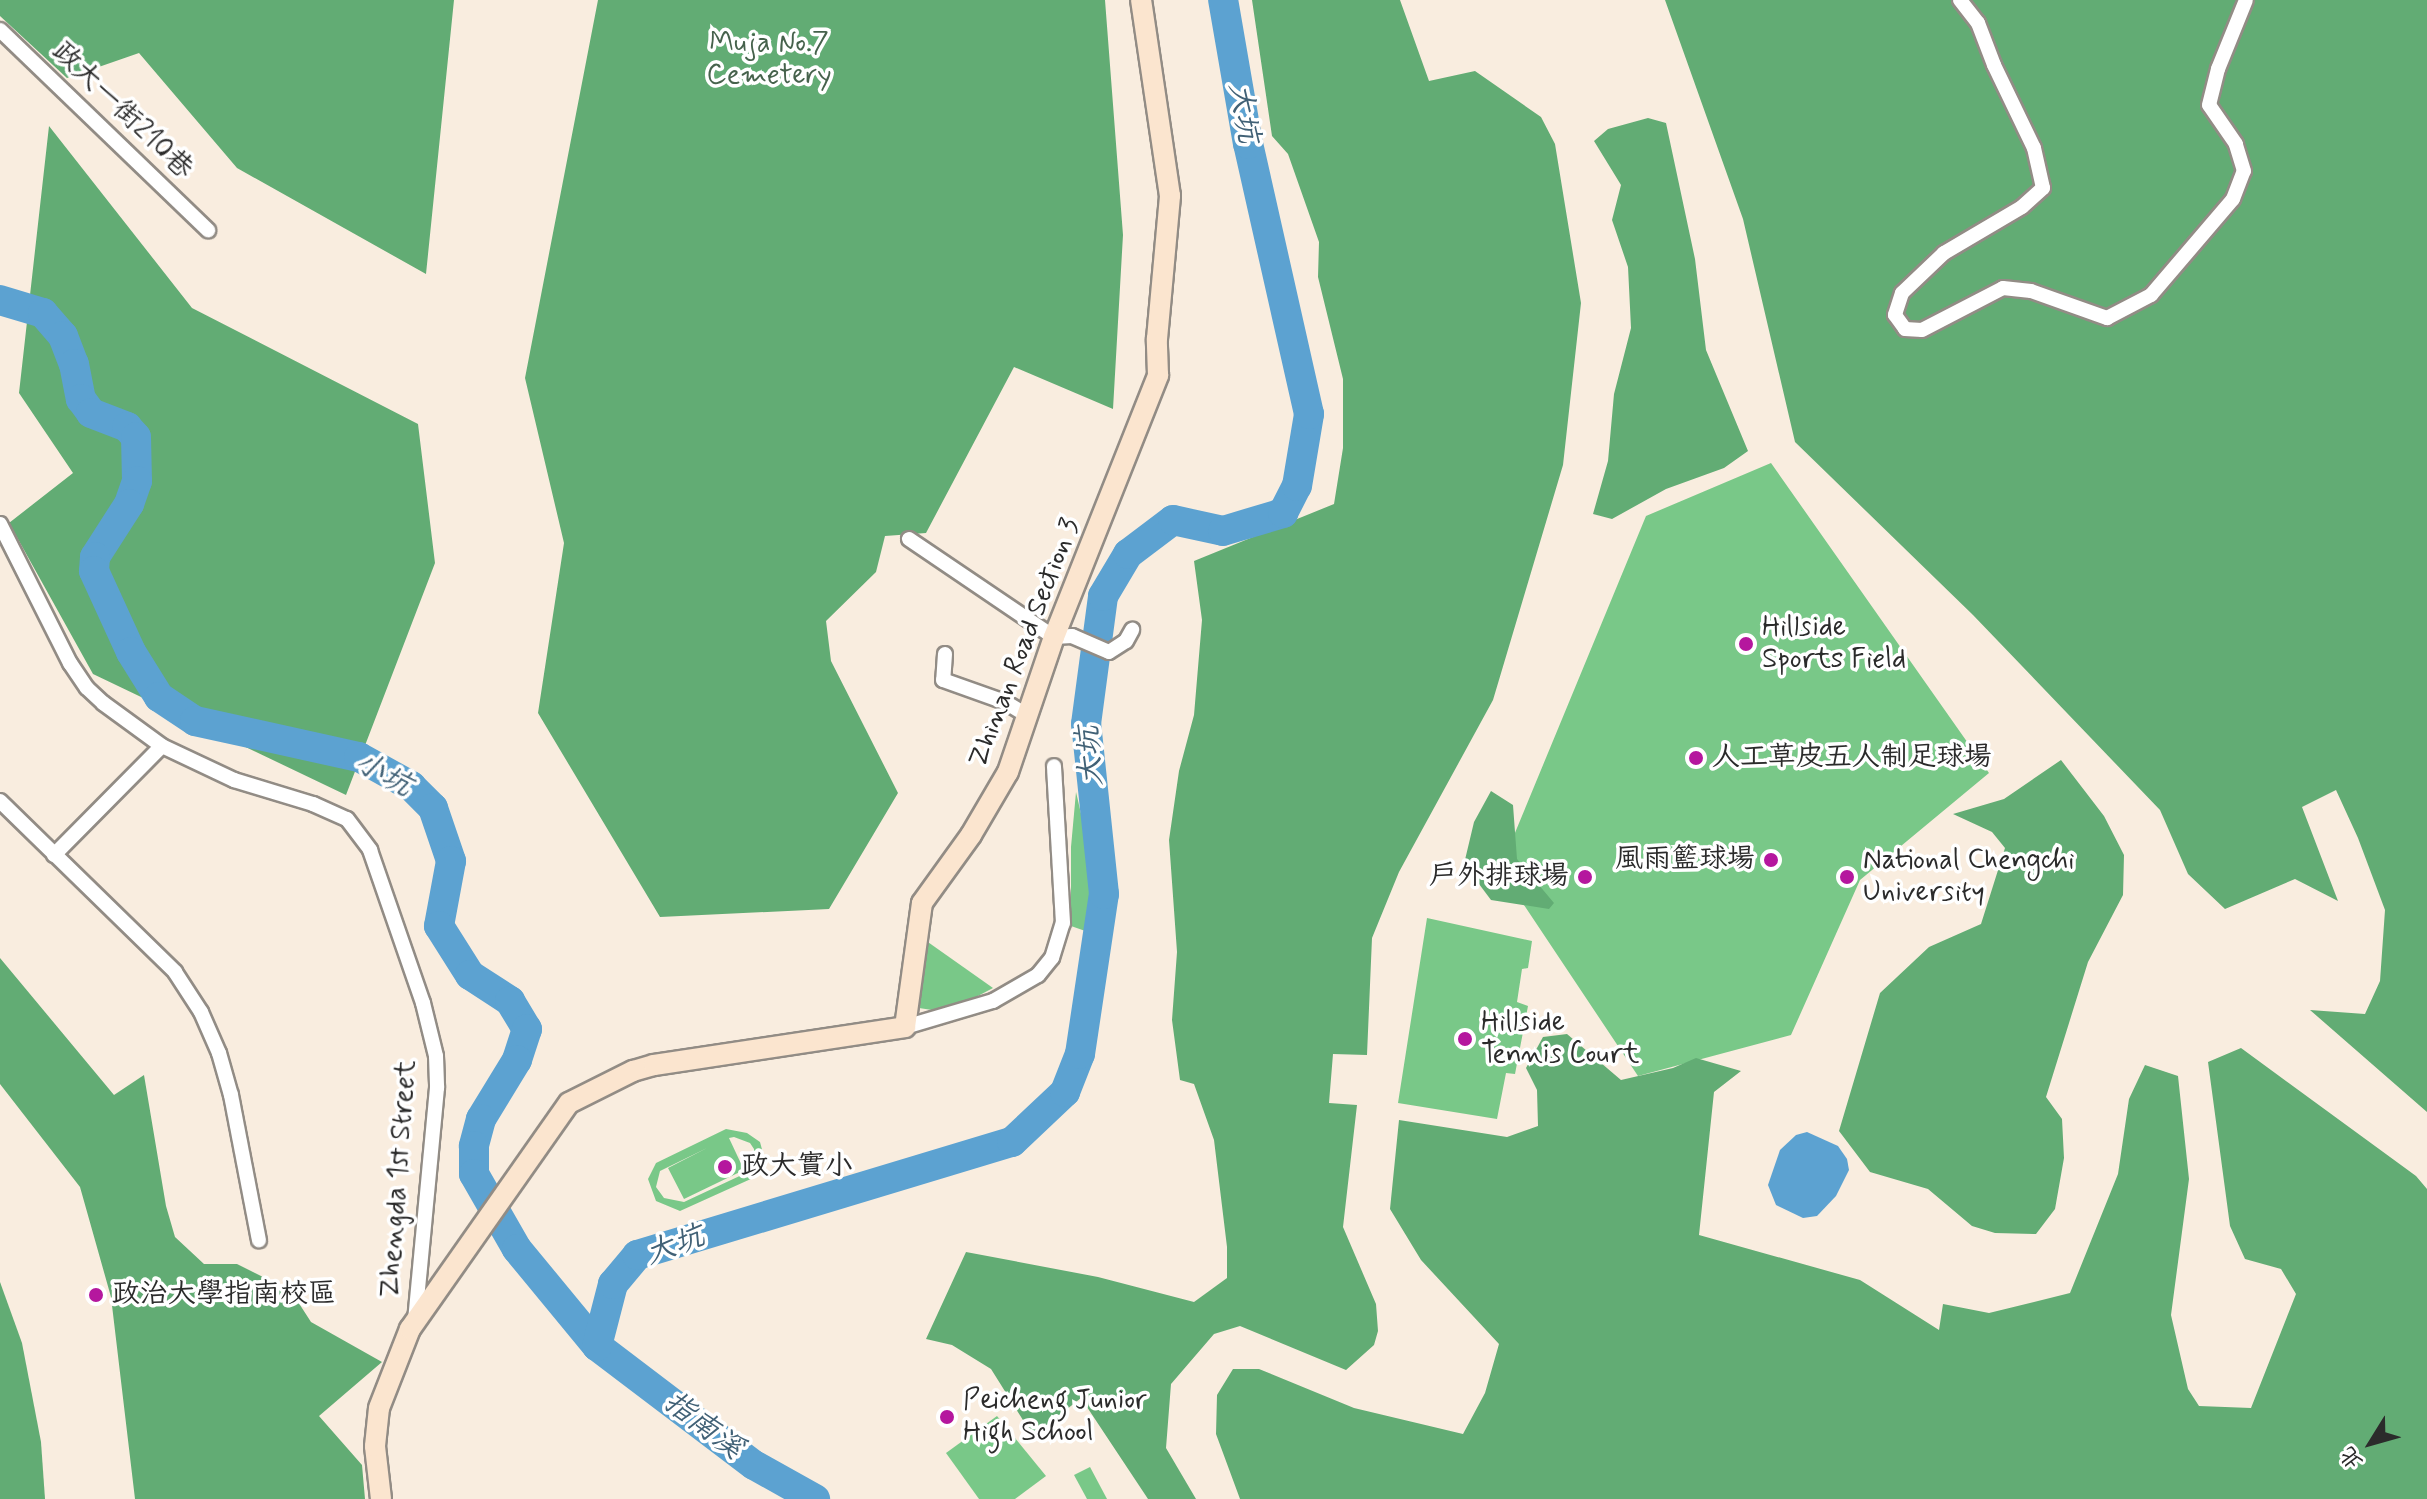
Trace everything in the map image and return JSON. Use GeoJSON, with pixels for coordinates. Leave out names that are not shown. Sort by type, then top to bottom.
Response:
{"type":"FeatureCollection","features":[{"type":"Feature","properties":{"kind":"street","name":"Zhinan Road Section 3"},"geometry":{"type":"LineString","coordinates":[[905,1027],[922,903],[994,799],[1008,772],[1028,716],[1063,637],[1158,375],[1157,339],[1170,196],[1141,0]]}},
{"type":"Feature","properties":{"kind":"street"},"geometry":{"type":"LineString","coordinates":[[1960,0],[1978,23],[1994,65],[2034,148],[2043,188],[2022,207],[1944,253],[1902,293],[1895,315],[1905,329],[1922,330],[2003,288],[2031,291],[2107,318],[2151,295],[2233,199],[2244,171],[2236,144],[2209,105],[2218,69],[2246,0]]}},
{"type":"Feature","properties":{"kind":"street","name":"政大一街210巷"},"geometry":{"type":"LineString","coordinates":[[0,30],[208,230]]}},
{"type":"Feature","properties":{"kind":"street","name":"Zhengda 1st Street"},"geometry":{"type":"LineString","coordinates":[[0,524],[87,688],[131,726],[162,746],[234,780],[313,804],[347,819],[370,850],[423,1003],[436,1056],[437,1088],[415,1321]]}},
{"type":"Feature","properties":{"kind":"street"},"geometry":{"type":"LineString","coordinates":[[909,539],[1063,637],[1109,652],[1126,641],[1132,630]]}},
{"type":"Feature","properties":{"kind":"street"},"geometry":{"type":"LineString","coordinates":[[945,654],[943,680],[1005,702],[1028,716]]}},
{"type":"Feature","properties":{"kind":"street"},"geometry":{"type":"LineString","coordinates":[[54,855],[162,746]]}},
{"type":"Feature","properties":{"kind":"street"},"geometry":{"type":"LineString","coordinates":[[381,1499],[375,1446],[379,1408],[415,1321],[569,1103],[633,1071],[905,1027],[993,1001],[1038,975],[1052,958],[1063,923],[1054,766]]}},
{"type":"Feature","properties":{"kind":"street"},"geometry":{"type":"LineString","coordinates":[[0,801],[175,972],[201,1012],[219,1053],[231,1095],[259,1240]]}},
{"type":"Feature","properties":{"kind":"green space"},"geometry":{"type":"Polygon","coordinates":[[[0,0],[454,0],[426,274],[237,168],[139,53],[67,78],[0,16],[0,0]]]}},
{"type":"Feature","properties":{"kind":"green space","name":"Muja No.7 Cemetery"},"geometry":{"type":"Polygon","coordinates":[[[598,0],[1105,0],[1123,235],[1113,409],[1014,367],[926,533],[885,536],[876,572],[826,621],[831,661],[898,793],[829,909],[660,917],[538,713],[564,543],[525,378],[598,0]]]}},
{"type":"Feature","properties":{"kind":"green space"},"geometry":{"type":"Polygon","coordinates":[[[1252,0],[1400,0],[1429,81],[1475,71],[1541,117],[1555,144],[1581,303],[1563,465],[1493,700],[1399,872],[1372,938],[1367,1055],[1333,1054],[1329,1103],[1357,1105],[1343,1227],[1376,1304],[1378,1331],[1374,1345],[1346,1370],[1240,1326],[1214,1334],[1171,1384],[1166,1448],[1196,1499],[1148,1499],[1081,1398],[1033,1436],[991,1369],[952,1345],[926,1339],[966,1252],[1098,1277],[1194,1302],[1227,1278],[1227,1247],[1214,1140],[1194,1084],[1180,1080],[1172,1020],[1177,952],[1169,840],[1179,771],[1194,715],[1202,620],[1194,561],[1334,504],[1343,448],[1343,379],[1318,277],[1319,242],[1288,154],[1272,136],[1252,0]]]}},
{"type":"Feature","properties":{"kind":"green space"},"geometry":{"type":"Polygon","coordinates":[[[1665,0],[2427,0],[2427,1112],[2310,1010],[2365,1014],[2380,981],[2385,910],[2336,790],[2302,807],[2338,901],[2295,879],[2225,909],[2188,874],[2160,810],[1973,615],[1795,442],[1743,219],[1665,0]]]}},
{"type":"Feature","properties":{"kind":"green space"},"geometry":{"type":"Polygon","coordinates":[[[1648,118],[1666,123],[1695,259],[1706,350],[1748,451],[1724,468],[1666,489],[1612,519],[1593,514],[1608,461],[1614,394],[1631,328],[1628,267],[1612,220],[1621,185],[1594,141],[1608,129],[1648,118]]]}},
{"type":"Feature","properties":{"kind":"green space"},"geometry":{"type":"Polygon","coordinates":[[[49,126],[192,308],[418,424],[435,563],[346,795],[93,674],[9,523],[73,473],[19,393],[49,126]]]}},
{"type":"Feature","properties":{"kind":"green space","name":"Hillside Sports Field"},"geometry":{"type":"Polygon","coordinates":[[[1771,463],[1989,773],[1860,880],[1791,1035],[1638,1076],[1500,869],[1646,516],[1771,463]]]}},
{"type":"Feature","properties":{"kind":"green space"},"geometry":{"type":"Polygon","coordinates":[[[2061,760],[2104,816],[2124,855],[2123,895],[2088,962],[2046,1097],[2062,1119],[2064,1158],[2055,1209],[2036,1234],[1995,1233],[1972,1226],[1928,1189],[1870,1172],[1839,1131],[1880,993],[1929,947],[1981,924],[2005,848],[1992,832],[1953,814],[2004,799],[2061,760]]]}},
{"type":"Feature","properties":{"kind":"green space"},"geometry":{"type":"Polygon","coordinates":[[[1491,791],[1513,805],[1517,859],[1554,903],[1549,909],[1491,900],[1464,864],[1474,822],[1491,791]]]}},
{"type":"Feature","properties":{"kind":"green space"},"geometry":{"type":"Polygon","coordinates":[[[1076,792],[1094,870],[1091,933],[1071,926],[1071,847],[1076,792]]]}},
{"type":"Feature","properties":{"kind":"green space","name":"Hillside Tennis Court"},"geometry":{"type":"Polygon","coordinates":[[[1427,918],[1532,941],[1528,968],[1522,969],[1517,1002],[1528,1006],[1515,1074],[1506,1073],[1497,1119],[1398,1103],[1427,918]]]}},
{"type":"Feature","properties":{"kind":"green space"},"geometry":{"type":"Polygon","coordinates":[[[925,940],[993,988],[976,997],[932,1010],[919,1008],[925,940]]]}},
{"type":"Feature","properties":{"kind":"green space"},"geometry":{"type":"Polygon","coordinates":[[[0,958],[114,1095],[144,1075],[166,1206],[175,1237],[204,1264],[237,1264],[291,1291],[311,1322],[382,1362],[319,1416],[362,1465],[365,1499],[135,1499],[111,1297],[80,1187],[0,1084],[0,958]]]}},
{"type":"Feature","properties":{"kind":"green space"},"geometry":{"type":"Polygon","coordinates":[[[1567,1034],[1621,1080],[1673,1068],[1696,1058],[1741,1071],[1714,1092],[1699,1235],[1860,1280],[1939,1330],[1943,1304],[1989,1313],[2070,1293],[2118,1174],[2129,1099],[2145,1065],[2178,1076],[2189,1179],[2171,1315],[2188,1389],[2199,1406],[2251,1408],[2296,1294],[2281,1269],[2245,1259],[2230,1226],[2208,1062],[2241,1048],[2416,1176],[2427,1189],[2427,1499],[1240,1499],[1216,1434],[1217,1395],[1233,1369],[1259,1369],[1354,1408],[1463,1434],[1485,1393],[1499,1344],[1421,1260],[1390,1209],[1399,1120],[1507,1137],[1538,1126],[1537,1090],[1526,1068],[1543,1037],[1567,1034]]]}},
{"type":"Feature","properties":{"kind":"green space"},"geometry":{"type":"Polygon","coordinates":[[[726,1129],[747,1133],[760,1142],[764,1157],[753,1178],[680,1211],[656,1201],[648,1179],[656,1163],[726,1129]],[[729,1138],[744,1170],[684,1199],[668,1168],[707,1148],[660,1171],[656,1187],[664,1198],[684,1202],[746,1173],[753,1166],[754,1149],[750,1143],[729,1138]]]}},
{"type":"Feature","properties":{"kind":"green space"},"geometry":{"type":"Polygon","coordinates":[[[0,1282],[22,1343],[41,1442],[45,1499],[0,1499],[0,1282]]]}},
{"type":"Feature","properties":{"kind":"green space"},"geometry":{"type":"Polygon","coordinates":[[[997,1416],[1046,1476],[1015,1499],[979,1499],[946,1453],[997,1416]]]}},
{"type":"Feature","properties":{"kind":"green space"},"geometry":{"type":"Polygon","coordinates":[[[1090,1467],[1107,1499],[1087,1499],[1074,1475],[1090,1467]]]}},
{"type":"Feature","properties":{"kind":"water"},"geometry":{"type":"Polygon","coordinates":[[[1807,1132],[1838,1146],[1847,1159],[1849,1170],[1836,1196],[1817,1216],[1803,1218],[1776,1205],[1768,1185],[1780,1150],[1796,1135],[1807,1132]]]}},
{"type":"Feature","properties":{"kind":"waterway","name":"大坑"},"geometry":{"type":"LineString","coordinates":[[597,1346],[613,1284],[637,1255],[1012,1142],[1065,1092],[1080,1054],[1104,894],[1086,724],[1103,596],[1128,554],[1173,520],[1223,531],[1283,513],[1297,486],[1309,414],[1248,144],[1223,0]]}},
{"type":"Feature","properties":{"kind":"waterway","name":"小坑"},"geometry":{"type":"LineString","coordinates":[[0,300],[43,313],[63,336],[74,364],[81,399],[91,413],[127,427],[136,437],[137,481],[129,504],[95,557],[94,571],[131,652],[159,697],[195,721],[359,757],[411,786],[433,808],[451,861],[439,926],[470,975],[510,1001],[527,1029],[517,1060],[481,1119],[474,1146],[474,1174],[517,1249],[597,1346],[754,1465],[815,1499]]}},
{"type":"Feature","properties":{"kind":"place","name":"Hillside Sports Field"},"geometry":{"type":"Point","coordinates":[1746,644]}},
{"type":"Feature","properties":{"kind":"place","name":"人工草皮五人制足球場"},"geometry":{"type":"Point","coordinates":[1696,758]}},
{"type":"Feature","properties":{"kind":"place","name":"風雨籃球場"},"geometry":{"type":"Point","coordinates":[1771,860]}},
{"type":"Feature","properties":{"kind":"place","name":"戶外排球場"},"geometry":{"type":"Point","coordinates":[1585,877]}},
{"type":"Feature","properties":{"kind":"place","name":"National Chengchi University"},"geometry":{"type":"Point","coordinates":[1847,877]}},
{"type":"Feature","properties":{"kind":"place","name":"Hillside Tennis Court"},"geometry":{"type":"Point","coordinates":[1465,1039]}},
{"type":"Feature","properties":{"kind":"place","name":"政大實小"},"geometry":{"type":"Point","coordinates":[725,1167]}},
{"type":"Feature","properties":{"kind":"place","name":"政治大學指南校區"},"geometry":{"type":"Point","coordinates":[96,1295]}},
{"type":"Feature","properties":{"kind":"place","name":"Peicheng Junior High School"},"geometry":{"type":"Point","coordinates":[947,1417]}},
{"type":"Feature","properties":{"kind":"water label","name":"指南溪"},"geometry":{"type":"Point","coordinates":[703,1426]}}]}
